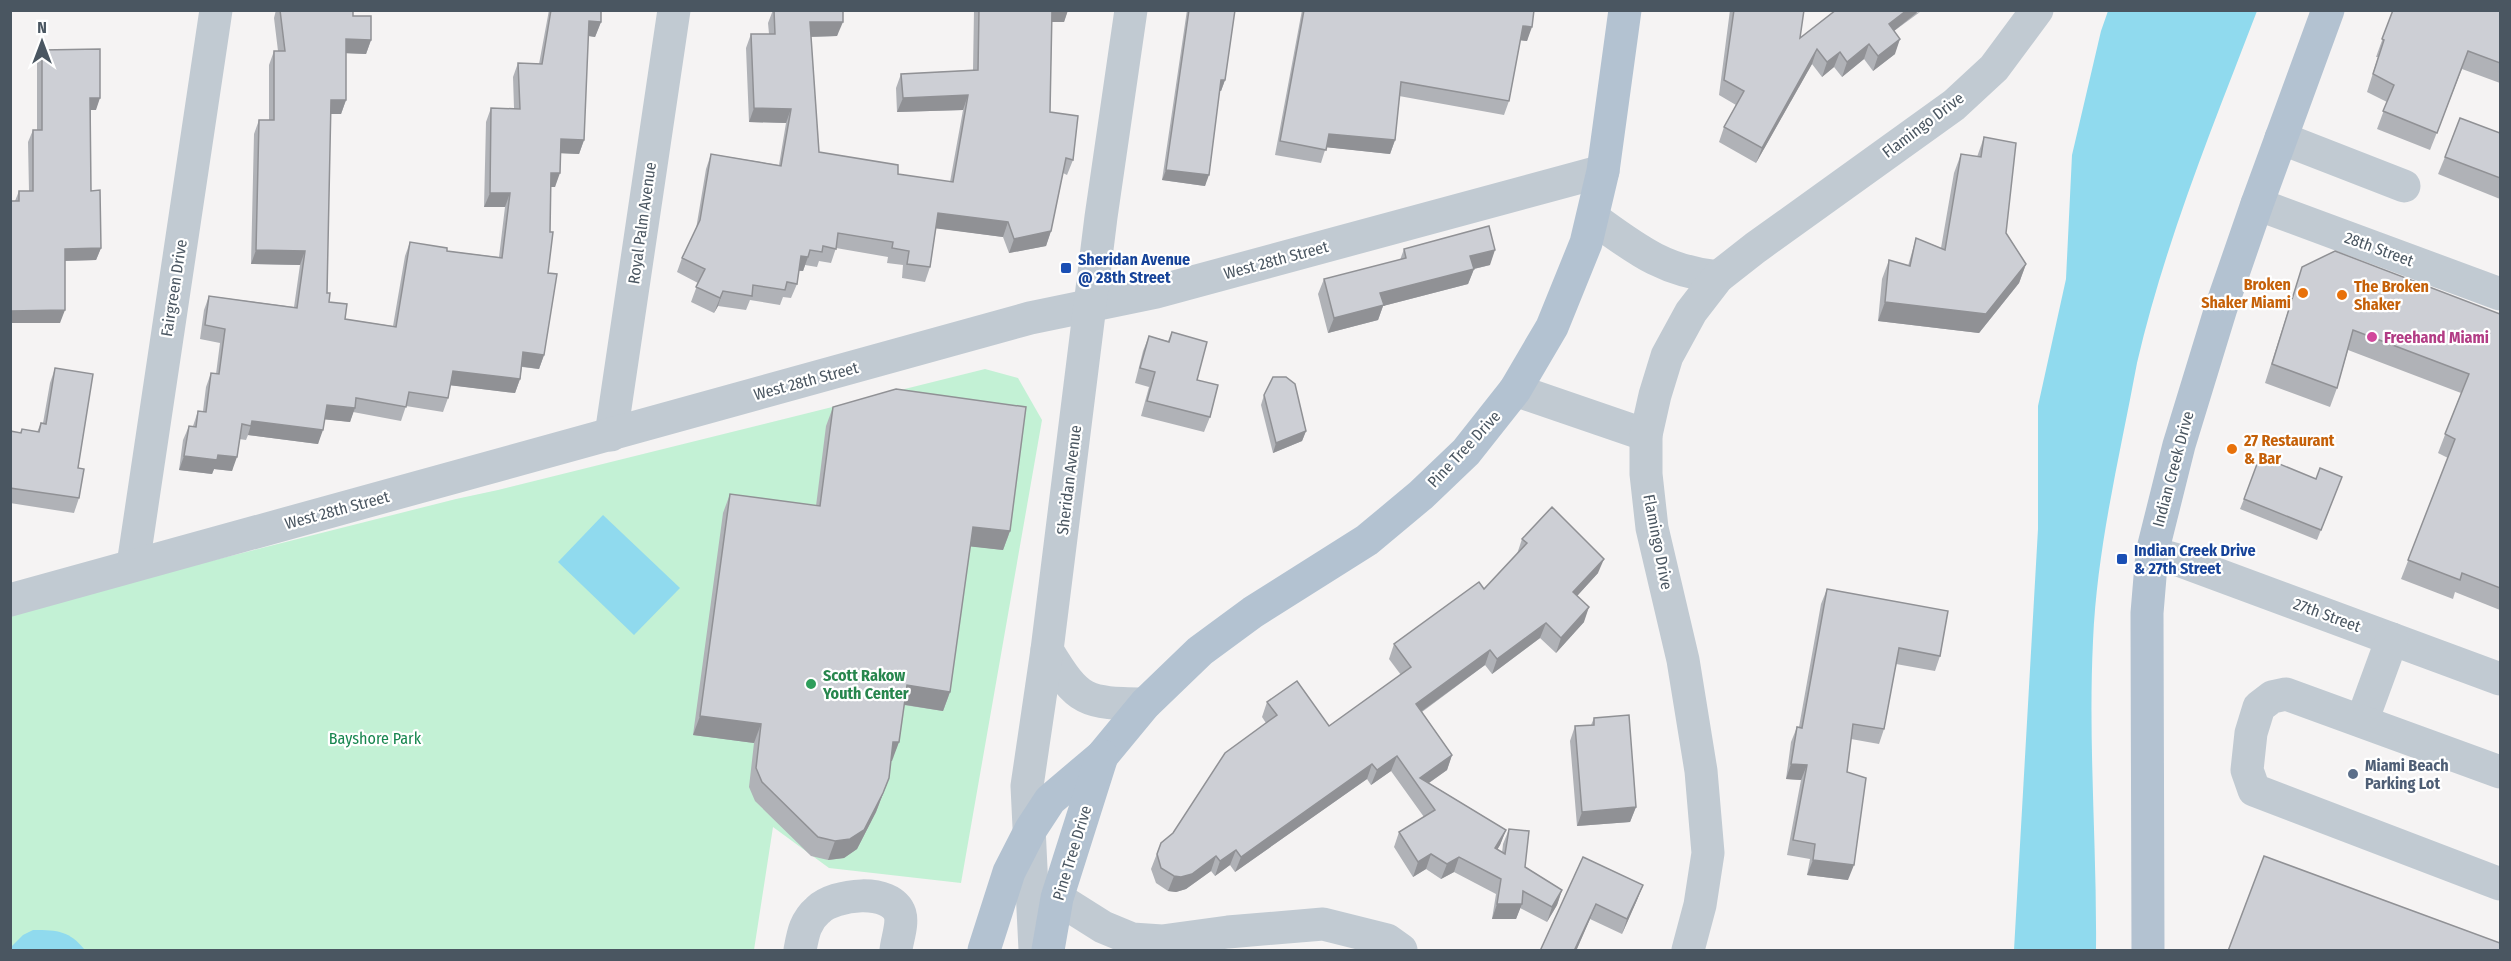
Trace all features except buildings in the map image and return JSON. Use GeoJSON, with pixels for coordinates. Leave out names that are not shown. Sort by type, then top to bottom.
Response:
{"type":"FeatureCollection","features":[{"type":"Feature","properties":{"kind":"main road","name":"Pine Tree Drive"},"geometry":{"type":"LineString","coordinates":[[984,951],[1009,872],[1031,829],[1050,800],[1102,756],[1145,704],[1173,675],[1227,630],[1358,546],[1421,495],[1466,452],[1515,390],[1552,327],[1565,298],[1593,218],[1604,171],[1624,10]]}},
{"type":"Feature","properties":{"kind":"main road","name":"Indian Creek Drive"},"geometry":{"type":"LineString","coordinates":[[2148,951],[2147,613],[2152,553],[2179,445],[2257,204],[2328,10]]}},
{"type":"Feature","properties":{"kind":"main road","name":"Pine Tree Drive"},"geometry":{"type":"LineString","coordinates":[[1048,951],[1057,898],[1102,756]]}},
{"type":"Feature","properties":{"kind":"street","name":"Fairgreen Drive"},"geometry":{"type":"LineString","coordinates":[[133,565],[216,10]]}},
{"type":"Feature","properties":{"kind":"street","name":"Royal Palm Avenue"},"geometry":{"type":"LineString","coordinates":[[611,435],[674,10]]}},
{"type":"Feature","properties":{"kind":"street","name":"Sheridan Avenue"},"geometry":{"type":"LineString","coordinates":[[1035,951],[1031,829],[1027,786],[1131,10]]}},
{"type":"Feature","properties":{"kind":"street","name":"Flamingo Drive"},"geometry":{"type":"LineString","coordinates":[[1688,951],[1700,905],[1708,853],[1701,771],[1683,660],[1652,528],[1646,474],[1646,435],[1654,395],[1667,356],[1691,312],[1718,277],[1954,105],[1994,68],[2037,10]]}},
{"type":"Feature","properties":{"kind":"street"},"geometry":{"type":"LineString","coordinates":[[2281,138],[2404,186]]}},
{"type":"Feature","properties":{"kind":"street","name":"West 28th Street"},"geometry":{"type":"LineString","coordinates":[[10,600],[1030,318],[1156,292],[1604,171]]}},
{"type":"Feature","properties":{"kind":"street","name":"28th Street"},"geometry":{"type":"LineString","coordinates":[[2257,204],[2500,294]]}},
{"type":"Feature","properties":{"kind":"street"},"geometry":{"type":"LineString","coordinates":[[1593,218],[1644,255],[1693,274],[1718,277]]}},
{"type":"Feature","properties":{"kind":"street"},"geometry":{"type":"LineString","coordinates":[[1515,390],[1646,435]]}},
{"type":"Feature","properties":{"kind":"street","name":"27th Street"},"geometry":{"type":"LineString","coordinates":[[2152,553],[2181,561],[2500,679]]}},
{"type":"Feature","properties":{"kind":"street"},"geometry":{"type":"LineString","coordinates":[[2362,721],[2392,639]]}},
{"type":"Feature","properties":{"kind":"street"},"geometry":{"type":"LineString","coordinates":[[1047,650],[1064,678],[1084,698],[1101,703],[1145,704]]}},
{"type":"Feature","properties":{"kind":"street"},"geometry":{"type":"LineString","coordinates":[[2500,772],[2286,694],[2272,697],[2259,707],[2251,733],[2247,770],[2254,790],[2500,884]]}},
{"type":"Feature","properties":{"kind":"street"},"geometry":{"type":"LineString","coordinates":[[800,951],[804,926],[819,908],[840,899],[864,895],[883,899],[896,906],[901,916],[896,951]]}},
{"type":"Feature","properties":{"kind":"street"},"geometry":{"type":"LineString","coordinates":[[1057,898],[1103,927],[1132,939],[1162,941],[1228,932],[1387,940],[1401,951]]}},
{"type":"Feature","properties":{"kind":"street"},"geometry":{"type":"LineString","coordinates":[[1188,951],[1228,932]]}},
{"type":"Feature","properties":{"kind":"green space","name":"Bayshore Park"},"geometry":{"type":"Polygon","coordinates":[[[985,369],[1018,378],[1042,420],[961,883],[829,868],[773,827],[754,950],[11,950],[11,616],[139,579],[985,369]]]}},
{"type":"Feature","properties":{"kind":"water"},"geometry":{"type":"Polygon","coordinates":[[[2108,11],[2257,11],[2207,141],[2161,273],[2137,363],[2110,501],[2099,571],[2093,641],[2092,757],[2096,950],[2014,950],[2038,529],[2038,406],[2066,279],[2072,155],[2101,31],[2108,11]]]}},
{"type":"Feature","properties":{"kind":"water"},"geometry":{"type":"Polygon","coordinates":[[[603,515],[680,588],[634,635],[558,562],[603,515]]]}},
{"type":"Feature","properties":{"kind":"water"},"geometry":{"type":"Polygon","coordinates":[[[33,930],[63,933],[74,939],[85,950],[11,950],[11,947],[23,935],[33,930]]]}},
{"type":"Feature","properties":{"kind":"place","name":"Sheridan Avenue @ 28th Street"},"geometry":{"type":"Point","coordinates":[1066,268]}},
{"type":"Feature","properties":{"kind":"place","name":"Broken Shaker Miami"},"geometry":{"type":"Point","coordinates":[2303,293]}},
{"type":"Feature","properties":{"kind":"place","name":"The Broken Shaker"},"geometry":{"type":"Point","coordinates":[2342,295]}},
{"type":"Feature","properties":{"kind":"place","name":"Freehand Miami"},"geometry":{"type":"Point","coordinates":[2372,337]}},
{"type":"Feature","properties":{"kind":"place","name":"27 Restaurant & Bar"},"geometry":{"type":"Point","coordinates":[2232,449]}},
{"type":"Feature","properties":{"kind":"place","name":"Indian Creek Drive & 27th Street"},"geometry":{"type":"Point","coordinates":[2122,559]}},
{"type":"Feature","properties":{"kind":"place","name":"Scott Rakow Youth Center"},"geometry":{"type":"Point","coordinates":[811,684]}},
{"type":"Feature","properties":{"kind":"place","name":"Miami Beach Parking Lot"},"geometry":{"type":"Point","coordinates":[2353,774]}}]}
